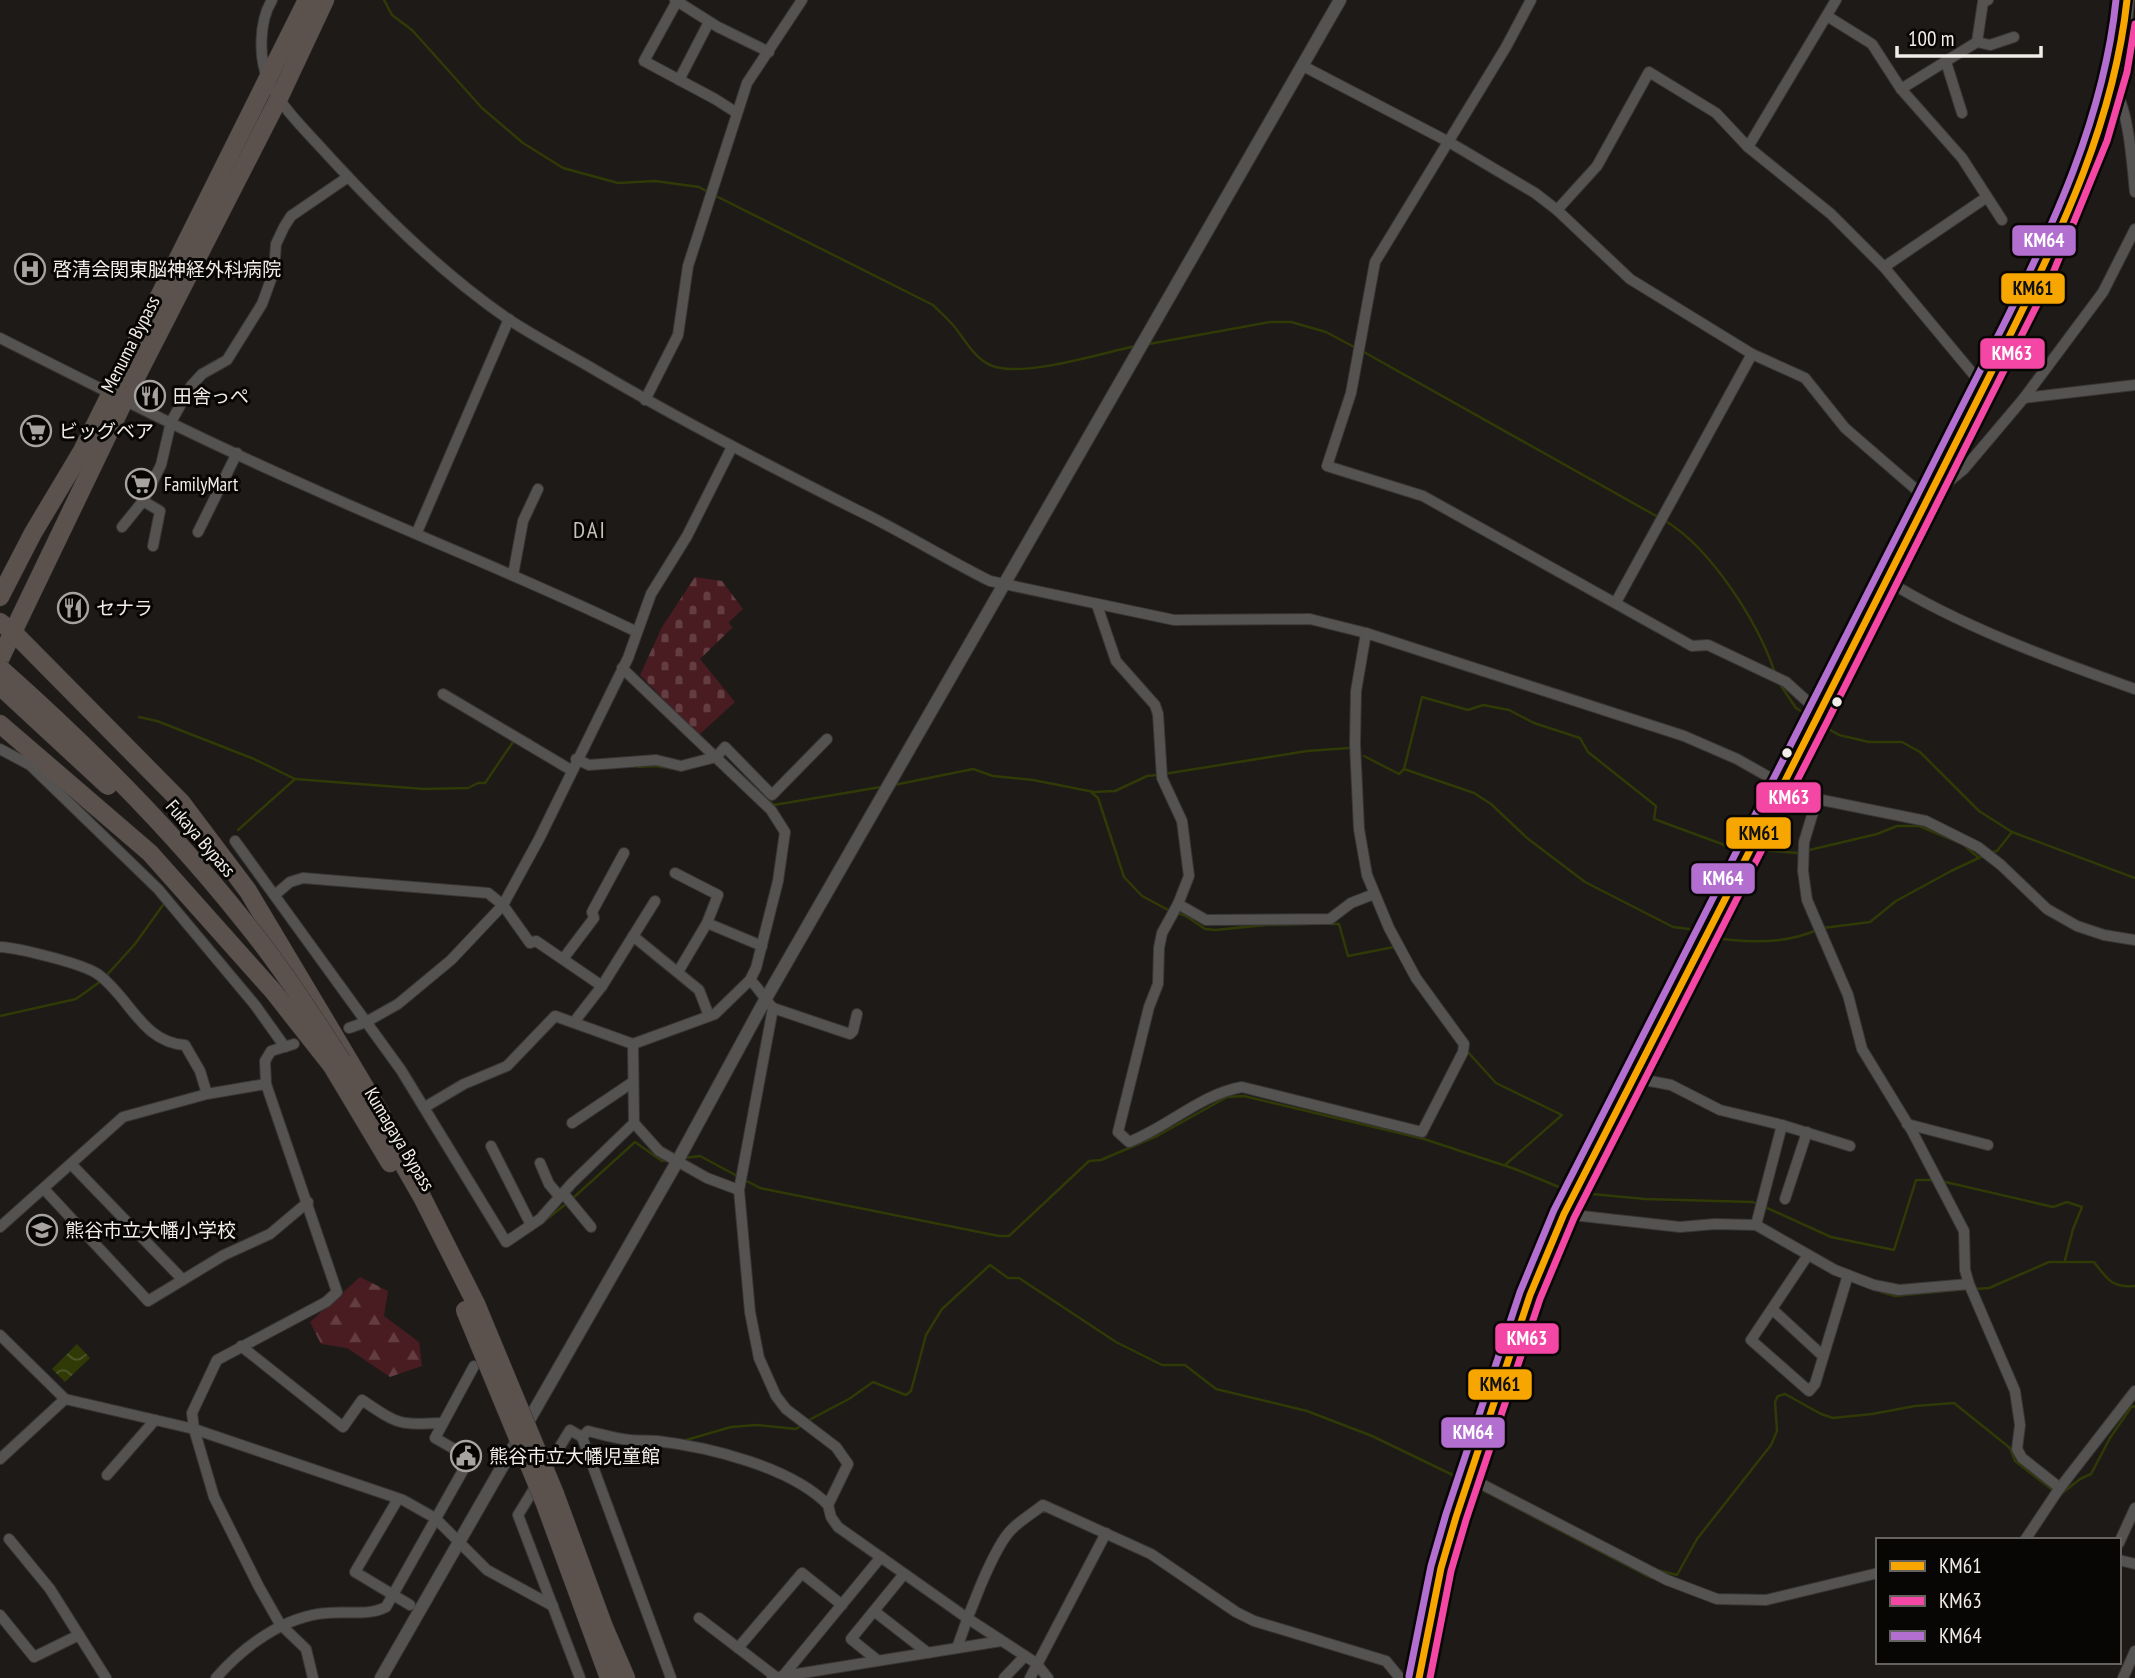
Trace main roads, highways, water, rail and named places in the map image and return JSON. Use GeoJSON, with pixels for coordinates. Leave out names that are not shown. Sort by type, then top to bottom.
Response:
{"type":"FeatureCollection","features":[{"type":"Feature","properties":{"kind":"highway","name":"Menuma Bypass"},"geometry":{"type":"LineString","coordinates":[[7,628],[307,0]]}},
{"type":"Feature","properties":{"kind":"highway","name":"Menuma Bypass"},"geometry":{"type":"LineString","coordinates":[[0,597],[33,533],[117,397],[279,98],[325,0]]}},
{"type":"Feature","properties":{"kind":"highway"},"geometry":{"type":"LineString","coordinates":[[0,659],[7,628]]}},
{"type":"Feature","properties":{"kind":"highway"},"geometry":{"type":"LineString","coordinates":[[7,628],[181,802],[248,891],[381,1114],[397,1152]]}},
{"type":"Feature","properties":{"kind":"highway","name":"Fukaya Bypass"},"geometry":{"type":"LineString","coordinates":[[0,668],[144,804],[198,866],[275,961],[337,1063]]}},
{"type":"Feature","properties":{"kind":"highway","name":"Fukaya Bypass"},"geometry":{"type":"LineString","coordinates":[[0,686],[135,812],[191,874],[337,1063]]}},
{"type":"Feature","properties":{"kind":"highway","name":"Kumagaya Bypass"},"geometry":{"type":"LineString","coordinates":[[0,724],[150,853],[337,1063],[397,1152],[470,1307],[628,1678]]}},
{"type":"Feature","properties":{"kind":"highway"},"geometry":{"type":"LineString","coordinates":[[0,738],[25,745]]}},
{"type":"Feature","properties":{"kind":"highway","name":"Kumagaya Bypass"},"geometry":{"type":"LineString","coordinates":[[337,1063],[470,1307]]}},
{"type":"Feature","properties":{"kind":"highway","name":"Kumagaya Bypass"},"geometry":{"type":"LineString","coordinates":[[550,1497],[608,1678]]}},
{"type":"Feature","properties":{"kind":"main road"},"geometry":{"type":"LineString","coordinates":[[1419,1678],[1441,1568],[1468,1477],[1530,1295],[1564,1214],[1818,719],[2066,217],[2113,87],[2122,49],[2127,0]]}},
{"type":"Feature","properties":{"kind":"water"},"geometry":{"type":"Polygon","coordinates":[[[77,1344],[90,1358],[65,1382],[52,1369],[77,1344]]]}},
{"type":"Feature","properties":{"kind":"waterway"},"geometry":{"type":"LineString","coordinates":[[384,0],[392,15],[412,30],[482,108],[523,143],[563,168],[618,183],[655,181],[699,187],[708,192]]}},
{"type":"Feature","properties":{"kind":"waterway"},"geometry":{"type":"LineString","coordinates":[[714,195],[933,305],[953,325],[974,353],[990,365],[1021,369],[1041,367],[1136,346]]}},
{"type":"Feature","properties":{"kind":"waterway"},"geometry":{"type":"LineString","coordinates":[[1149,344],[1270,322],[1291,322],[1326,332],[1356,348]]}},
{"type":"Feature","properties":{"kind":"waterway"},"geometry":{"type":"LineString","coordinates":[[1362,351],[1658,517]]}},
{"type":"Feature","properties":{"kind":"waterway"},"geometry":{"type":"LineString","coordinates":[[1664,520],[1699,549],[1731,588],[1757,632],[1775,673]]}},
{"type":"Feature","properties":{"kind":"waterway"},"geometry":{"type":"LineString","coordinates":[[1779,683],[1796,708],[1812,718]]}},
{"type":"Feature","properties":{"kind":"waterway"},"geometry":{"type":"LineString","coordinates":[[1364,756],[1399,774],[1404,769],[1422,697],[1468,710],[1483,705],[1509,710],[1534,723],[1580,738],[1588,752],[1656,806],[1654,819],[1722,844],[1739,854]]}},
{"type":"Feature","properties":{"kind":"waterway"},"geometry":{"type":"LineString","coordinates":[[139,717],[157,721],[254,759],[295,779],[424,789],[468,788],[485,783],[515,739]]}},
{"type":"Feature","properties":{"kind":"waterway"},"geometry":{"type":"LineString","coordinates":[[1820,724],[1839,735],[1869,742],[1902,742],[1920,752],[1979,811],[2012,832],[2135,878]]}},
{"type":"Feature","properties":{"kind":"waterway"},"geometry":{"type":"LineString","coordinates":[[519,734],[531,740]]}},
{"type":"Feature","properties":{"kind":"waterway"},"geometry":{"type":"LineString","coordinates":[[1164,774],[1307,751],[1349,748]]}},
{"type":"Feature","properties":{"kind":"waterway"},"geometry":{"type":"LineString","coordinates":[[638,767],[655,766],[683,770]]}},
{"type":"Feature","properties":{"kind":"waterway"},"geometry":{"type":"LineString","coordinates":[[894,785],[973,769],[993,776],[1033,780],[1094,792],[1115,791],[1147,776],[1157,775]]}},
{"type":"Feature","properties":{"kind":"waterway"},"geometry":{"type":"LineString","coordinates":[[1404,769],[1474,793],[1585,882],[1673,927],[1689,929],[1699,935]]}},
{"type":"Feature","properties":{"kind":"waterway"},"geometry":{"type":"LineString","coordinates":[[238,830],[295,779]]}},
{"type":"Feature","properties":{"kind":"waterway"},"geometry":{"type":"LineString","coordinates":[[758,790],[774,805],[881,787]]}},
{"type":"Feature","properties":{"kind":"waterway"},"geometry":{"type":"LineString","coordinates":[[1092,793],[1098,798],[1124,877],[1142,896],[1172,912]]}},
{"type":"Feature","properties":{"kind":"waterway"},"geometry":{"type":"LineString","coordinates":[[1805,851],[1877,834],[1897,826],[1919,826],[1960,843]]}},
{"type":"Feature","properties":{"kind":"waterway"},"geometry":{"type":"LineString","coordinates":[[1993,852],[1997,851],[2012,832]]}},
{"type":"Feature","properties":{"kind":"waterway"},"geometry":{"type":"LineString","coordinates":[[1966,847],[1979,858]]}},
{"type":"Feature","properties":{"kind":"waterway"},"geometry":{"type":"LineString","coordinates":[[1759,850],[1799,853]]}},
{"type":"Feature","properties":{"kind":"waterway"},"geometry":{"type":"LineString","coordinates":[[1823,928],[1870,922],[1896,901],[1983,856]]}},
{"type":"Feature","properties":{"kind":"waterway"},"geometry":{"type":"LineString","coordinates":[[106,976],[135,944],[163,905]]}},
{"type":"Feature","properties":{"kind":"waterway"},"geometry":{"type":"LineString","coordinates":[[1178,913],[1205,929],[1215,930],[1307,924]]}},
{"type":"Feature","properties":{"kind":"waterway"},"geometry":{"type":"LineString","coordinates":[[1331,924],[1339,924],[1348,956],[1394,947],[1395,949]]}},
{"type":"Feature","properties":{"kind":"waterway"},"geometry":{"type":"LineString","coordinates":[[1711,937],[1765,941],[1792,938],[1817,930]]}},
{"type":"Feature","properties":{"kind":"waterway"},"geometry":{"type":"LineString","coordinates":[[0,1016],[76,999],[101,981]]}},
{"type":"Feature","properties":{"kind":"waterway"},"geometry":{"type":"LineString","coordinates":[[1467,1051],[1496,1083],[1562,1115],[1505,1165]]}},
{"type":"Feature","properties":{"kind":"waterway"},"geometry":{"type":"LineString","coordinates":[[745,1180],[760,1188],[1009,1236],[1089,1161],[1101,1160],[1157,1136],[1227,1097],[1244,1096],[1424,1139],[1515,1169],[1571,1192]]}},
{"type":"Feature","properties":{"kind":"waterway"},"geometry":{"type":"LineString","coordinates":[[572,1199],[635,1142],[662,1161],[667,1160]]}},
{"type":"Feature","properties":{"kind":"waterway"},"geometry":{"type":"LineString","coordinates":[[684,1158],[700,1156],[739,1177]]}},
{"type":"Feature","properties":{"kind":"waterway"},"geometry":{"type":"LineString","coordinates":[[1765,1207],[1831,1237],[1894,1250],[1916,1180],[1934,1180]]}},
{"type":"Feature","properties":{"kind":"waterway"},"geometry":{"type":"LineString","coordinates":[[1941,1181],[2053,1207],[2067,1202],[2082,1207],[2065,1260]]}},
{"type":"Feature","properties":{"kind":"waterway"},"geometry":{"type":"LineString","coordinates":[[1581,1193],[1645,1199],[1753,1202],[1759,1205]]}},
{"type":"Feature","properties":{"kind":"waterway"},"geometry":{"type":"LineString","coordinates":[[542,1223],[567,1203]]}},
{"type":"Feature","properties":{"kind":"waterway"},"geometry":{"type":"LineString","coordinates":[[1975,1289],[1989,1288],[2049,1262],[2094,1262],[2115,1284],[2135,1286]]}},
{"type":"Feature","properties":{"kind":"waterway"},"geometry":{"type":"LineString","coordinates":[[807,1421],[849,1399],[873,1382],[906,1395],[911,1391],[926,1335],[942,1309],[990,1265],[1008,1278],[1019,1278],[1116,1342],[1162,1365],[1185,1365],[1216,1389],[1307,1411],[1372,1436],[1459,1478]]}},
{"type":"Feature","properties":{"kind":"waterway"},"geometry":{"type":"LineString","coordinates":[[1881,1292],[1895,1296],[1968,1289]]}},
{"type":"Feature","properties":{"kind":"waterway"},"geometry":{"type":"LineString","coordinates":[[1657,1570],[1677,1575],[1697,1539],[1771,1445],[1777,1431],[1775,1402],[1778,1396],[1785,1394],[1833,1418],[1954,1403],[2010,1448],[2015,1461],[2054,1491]]}},
{"type":"Feature","properties":{"kind":"waterway"},"geometry":{"type":"LineString","coordinates":[[2060,1495],[2091,1474],[2110,1438],[2132,1406],[2135,1407]]}},
{"type":"Feature","properties":{"kind":"waterway"},"geometry":{"type":"LineString","coordinates":[[686,1440],[731,1427],[757,1425],[796,1429],[802,1425]]}},
{"type":"Feature","properties":{"kind":"waterway"},"geometry":{"type":"LineString","coordinates":[[1480,1489],[1651,1578],[1653,1576]]}},
{"type":"Feature","properties":{"kind":"place","name":"啓清会関東脳神経外科病院"},"geometry":{"type":"Point","coordinates":[30,269]}},
{"type":"Feature","properties":{"kind":"place","name":"田舎っぺ"},"geometry":{"type":"Point","coordinates":[150,396]}},
{"type":"Feature","properties":{"kind":"place","name":"ビッグベア"},"geometry":{"type":"Point","coordinates":[36,431]}},
{"type":"Feature","properties":{"kind":"place","name":"FamilyMart"},"geometry":{"type":"Point","coordinates":[141,484]}},
{"type":"Feature","properties":{"kind":"place","name":"セナラ"},"geometry":{"type":"Point","coordinates":[73,608]}},
{"type":"Feature","properties":{"kind":"place","name":"熊谷市立大幡小学校"},"geometry":{"type":"Point","coordinates":[42,1230]}},
{"type":"Feature","properties":{"kind":"place","name":"熊谷市立大幡児童館"},"geometry":{"type":"Point","coordinates":[466,1456]}},
{"type":"Feature","properties":{"kind":"district","name":"DAI"},"geometry":{"type":"Point","coordinates":[590,529]}}]}
